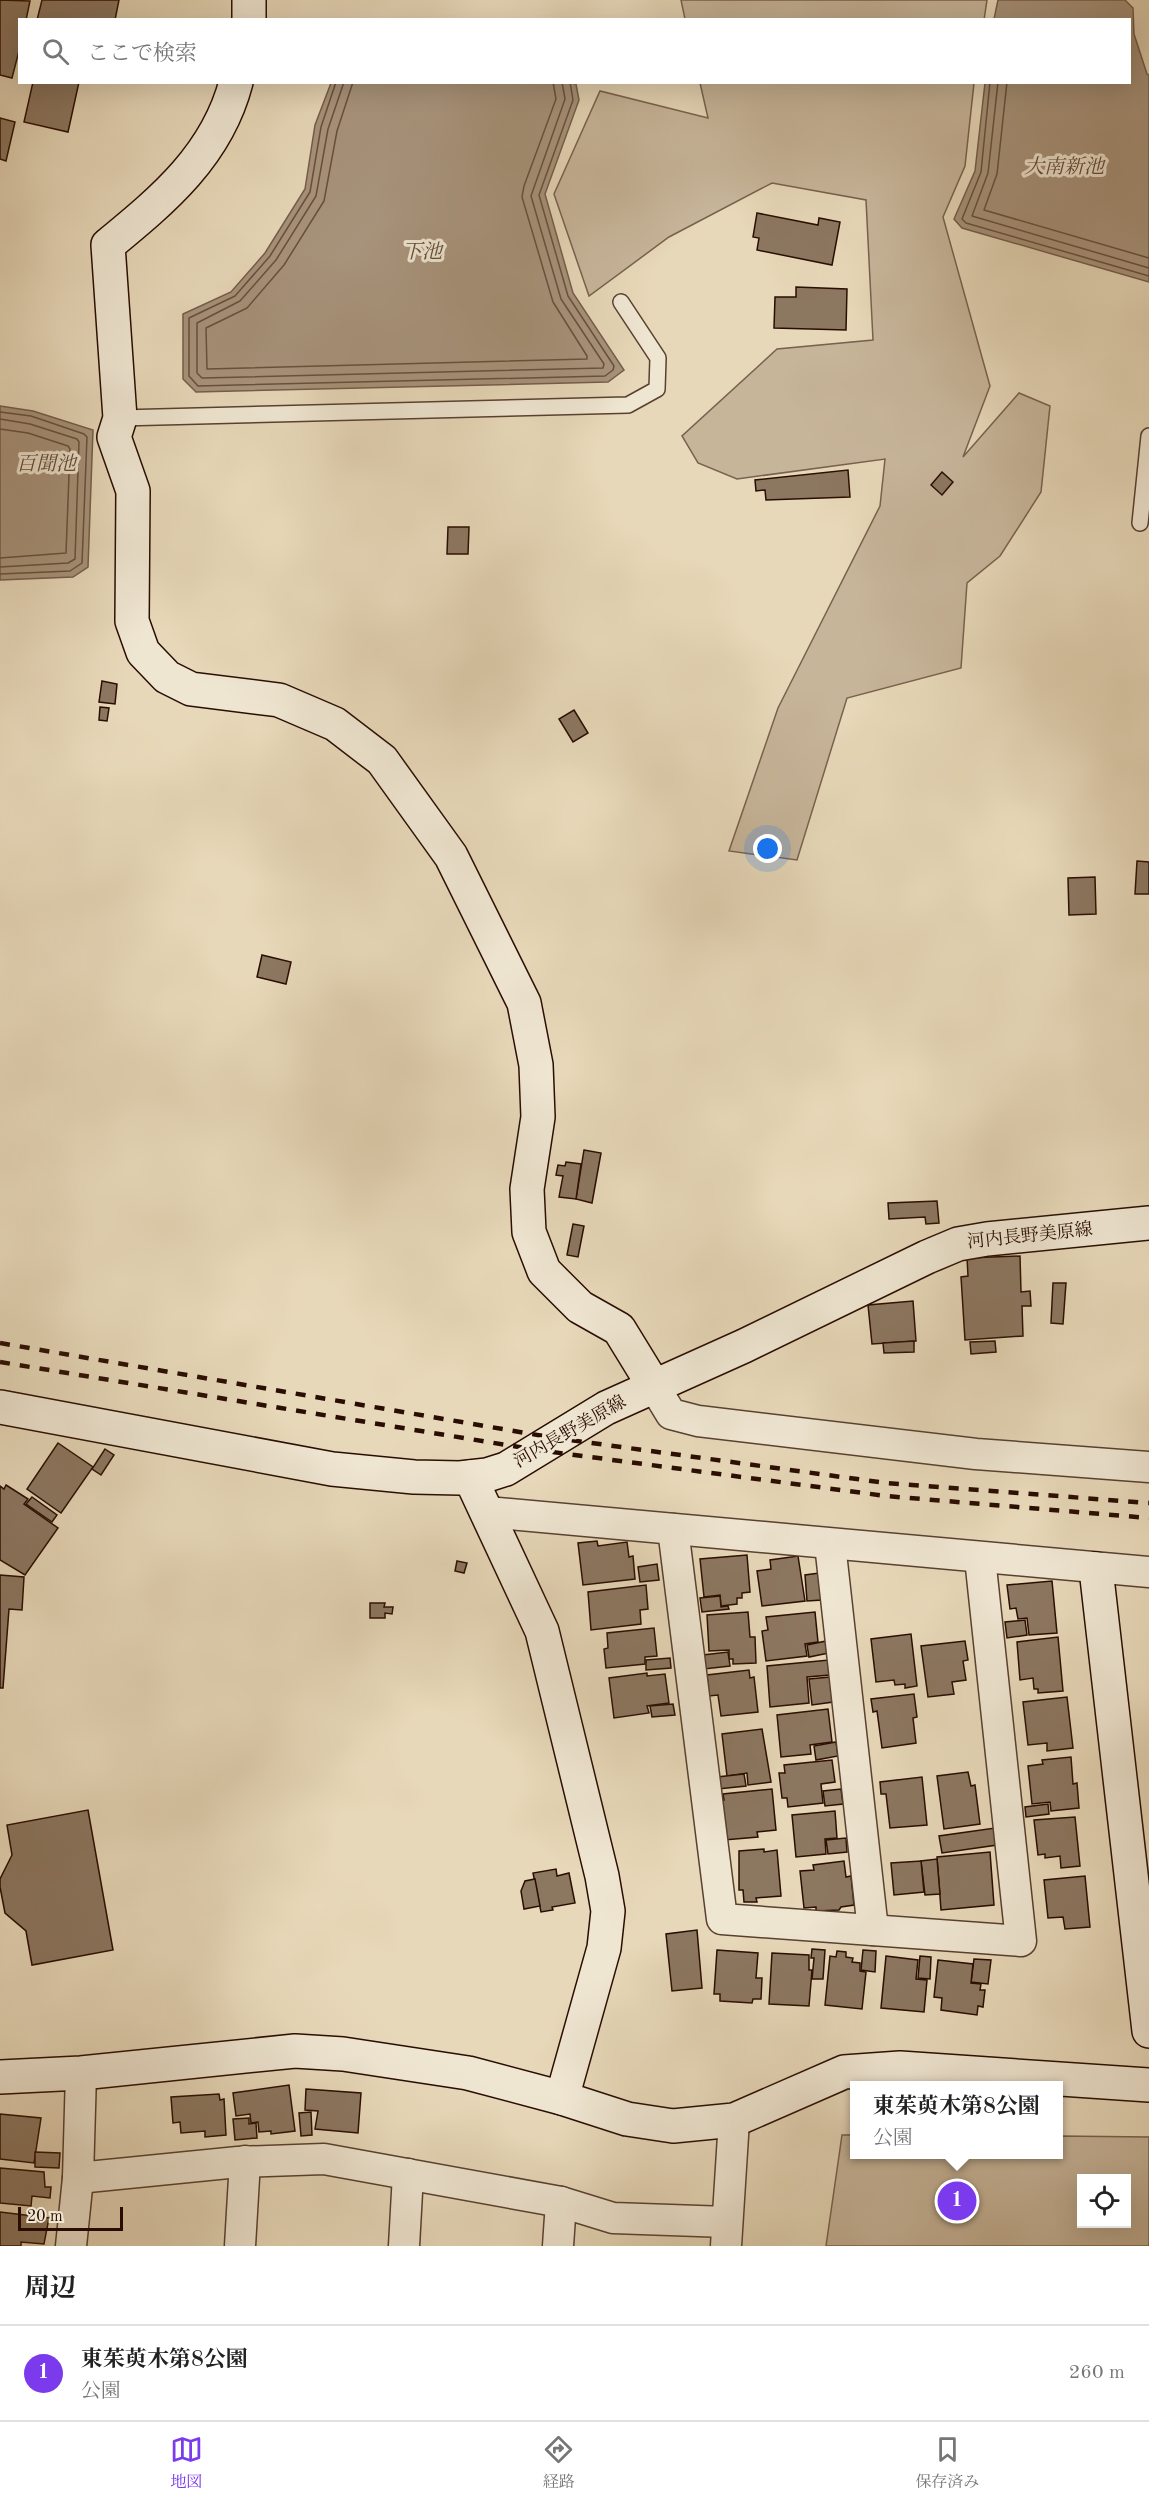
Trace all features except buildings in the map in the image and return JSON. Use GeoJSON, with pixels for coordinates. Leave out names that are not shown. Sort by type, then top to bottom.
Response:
{"type":"FeatureCollection","features":[{"type":"Feature","properties":{"kind":"street"},"geometry":{"type":"LineString","coordinates":[[249,0],[249,18]]}},
{"type":"Feature","properties":{"kind":"street"},"geometry":{"type":"LineString","coordinates":[[236,84],[231,102],[197,163],[157,205],[108,245],[120,418],[114,437],[133,491],[132,621],[143,652],[167,677],[191,689],[279,700],[335,724],[382,760],[451,856],[524,1003],[536,1065],[538,1117],[527,1189],[529,1233],[544,1271],[580,1307],[620,1329],[670,1414],[698,1421],[976,1454],[1149,1467]]}},
{"type":"Feature","properties":{"kind":"street","name":"河内長野美原線"},"geometry":{"type":"LineString","coordinates":[[0,1407],[332,1468],[414,1477],[470,1477],[506,1468],[588,1418],[958,1244],[987,1239],[1149,1223]]}},
{"type":"Feature","properties":{"kind":"street"},"geometry":{"type":"LineString","coordinates":[[470,1477],[542,1631],[602,1876],[608,1911],[604,1948],[562,2098]]}},
{"type":"Feature","properties":{"kind":"street"},"geometry":{"type":"LineString","coordinates":[[487,1512],[1149,1572]]}},
{"type":"Feature","properties":{"kind":"street"},"geometry":{"type":"LineString","coordinates":[[673,1529],[722,1919],[1021,1941],[980,1558]]}},
{"type":"Feature","properties":{"kind":"street"},"geometry":{"type":"LineString","coordinates":[[830,1544],[873,1930]]}},
{"type":"Feature","properties":{"kind":"street"},"geometry":{"type":"LineString","coordinates":[[1096,1569],[1149,2031]]}},
{"type":"Feature","properties":{"kind":"street"},"geometry":{"type":"LineString","coordinates":[[0,2077],[81,2073],[296,2051],[343,2054],[468,2073],[562,2098],[627,2120],[673,2126],[734,2120],[844,2072],[900,2068],[1149,2085]]}},
{"type":"Feature","properties":{"kind":"street"},"geometry":{"type":"LineString","coordinates":[[71,2246],[78,2178],[81,2073]]}},
{"type":"Feature","properties":{"kind":"street"},"geometry":{"type":"LineString","coordinates":[[78,2178],[245,2162],[324,2159],[561,2202],[613,2218],[727,2234],[734,2120]]}},
{"type":"Feature","properties":{"kind":"street"},"geometry":{"type":"LineString","coordinates":[[240,2246],[245,2162]]}},
{"type":"Feature","properties":{"kind":"street"},"geometry":{"type":"LineString","coordinates":[[404,2246],[408,2174]]}},
{"type":"Feature","properties":{"kind":"street"},"geometry":{"type":"LineString","coordinates":[[558,2246],[561,2202]]}},
{"type":"Feature","properties":{"kind":"lane"},"geometry":{"type":"LineString","coordinates":[[120,418],[628,405],[657,388],[658,358],[621,302]]}},
{"type":"Feature","properties":{"kind":"lane"},"geometry":{"type":"LineString","coordinates":[[1140,523],[1149,436]]}},
{"type":"Feature","properties":{"kind":"shaded area"},"geometry":{"type":"Polygon","coordinates":[[[681,0],[987,0],[984,18],[685,18],[681,0]]]}},
{"type":"Feature","properties":{"kind":"shaded area"},"geometry":{"type":"Polygon","coordinates":[[[700,84],[974,84],[965,166],[943,217],[990,386],[963,457],[1019,393],[1050,406],[1041,492],[1000,556],[967,583],[961,668],[847,698],[797,860],[729,851],[778,708],[880,506],[885,459],[737,479],[698,463],[682,436],[777,349],[873,340],[866,200],[772,183],[669,237],[589,296],[554,194],[600,91],[708,118],[700,84]]]}},
{"type":"Feature","properties":{"kind":"shaded area"},"geometry":{"type":"Polygon","coordinates":[[[842,2135],[850,2135],[850,2159],[1063,2159],[1063,2136],[1149,2137],[1149,2246],[826,2246],[842,2135]]]}},
{"type":"Feature","properties":{"kind":"water","name":"大南新池"},"geometry":{"type":"Polygon","coordinates":[[[998,0],[1125,0],[1133,8],[1134,34],[1149,75],[1149,282],[962,228],[954,219],[975,171],[985,84],[1131,84],[1131,18],[994,18],[998,0]]]}},
{"type":"Feature","properties":{"kind":"water","name":"下池"},"geometry":{"type":"Polygon","coordinates":[[[331,84],[576,84],[579,100],[545,194],[573,293],[624,370],[608,382],[196,392],[183,379],[183,314],[231,292],[265,253],[305,189],[315,125],[331,84]]]}},
{"type":"Feature","properties":{"kind":"water","name":"百聞池"},"geometry":{"type":"Polygon","coordinates":[[[0,406],[33,411],[93,430],[88,567],[73,577],[0,580],[0,406]]]}},
{"type":"Feature","properties":{"kind":"railway"},"geometry":{"type":"LineString","coordinates":[[0,1343],[555,1438],[886,1483],[1149,1503]]}},
{"type":"Feature","properties":{"kind":"railway"},"geometry":{"type":"LineString","coordinates":[[0,1362],[537,1450],[886,1496],[1149,1518]]}},
{"type":"Feature","properties":{"kind":"place","name":"東茱萸木第8公園"},"geometry":{"type":"Point","coordinates":[957,2201]}}]}
